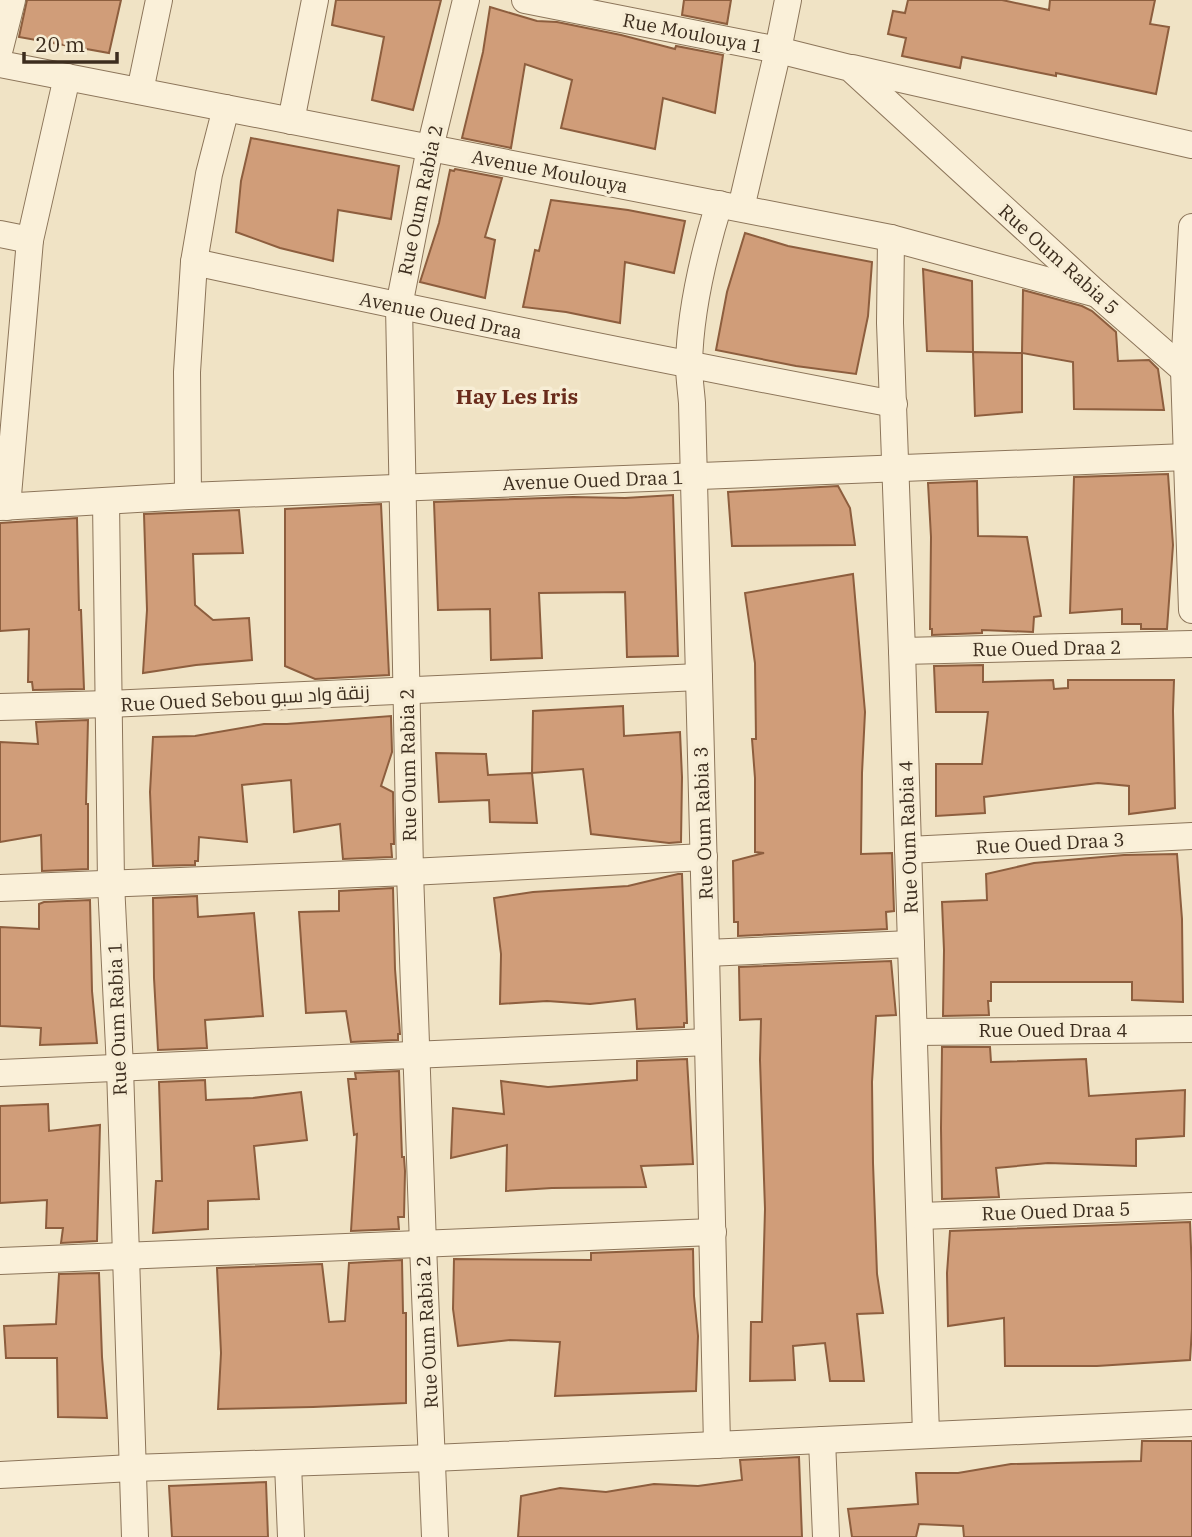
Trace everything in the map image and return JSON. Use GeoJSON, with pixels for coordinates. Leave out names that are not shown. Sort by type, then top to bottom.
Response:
{"type":"FeatureCollection","features":[{"type":"Feature","properties":{"kind":"street"},"geometry":{"type":"LineString","coordinates":[[0,48],[12,0]]}},
{"type":"Feature","properties":{"kind":"street"},"geometry":{"type":"LineString","coordinates":[[140,91],[159,0]]}},
{"type":"Feature","properties":{"kind":"street"},"geometry":{"type":"LineString","coordinates":[[291,121],[315,0]]}},
{"type":"Feature","properties":{"kind":"street","name":"Rue Oum Rabia 2"},"geometry":{"type":"LineString","coordinates":[[435,1537],[410,872],[399,306],[430,148],[466,0]]}},
{"type":"Feature","properties":{"kind":"street","name":"Rue Moulouya 1"},"geometry":{"type":"LineString","coordinates":[[525,0],[778,50]]}},
{"type":"Feature","properties":{"kind":"street"},"geometry":{"type":"LineString","coordinates":[[778,50],[788,0]]}},
{"type":"Feature","properties":{"kind":"street","name":"Rue Oum Rabia 5"},"geometry":{"type":"LineString","coordinates":[[778,50],[850,68],[1097,295],[1184,370]]}},
{"type":"Feature","properties":{"kind":"street","name":"Rue Oum Rabia 3"},"geometry":{"type":"LineString","coordinates":[[717,1445],[704,857],[689,365],[704,256],[730,206],[778,50]]}},
{"type":"Feature","properties":{"kind":"street","name":"Avenue Moulouya"},"geometry":{"type":"LineString","coordinates":[[0,64],[891,238],[1097,295]]}},
{"type":"Feature","properties":{"kind":"street"},"geometry":{"type":"LineString","coordinates":[[850,68],[1192,145]]}},
{"type":"Feature","properties":{"kind":"street"},"geometry":{"type":"LineString","coordinates":[[3,507],[30,240],[67,77]]}},
{"type":"Feature","properties":{"kind":"street"},"geometry":{"type":"LineString","coordinates":[[188,496],[187,372],[194,262],[209,174],[226,108]]}},
{"type":"Feature","properties":{"kind":"street"},"geometry":{"type":"LineString","coordinates":[[1192,227],[1184,370],[1192,610]]}},
{"type":"Feature","properties":{"kind":"street"},"geometry":{"type":"LineString","coordinates":[[0,234],[30,240]]}},
{"type":"Feature","properties":{"kind":"street","name":"Rue Oum Rabia 4"},"geometry":{"type":"LineString","coordinates":[[891,238],[890,323],[926,1435]]}},
{"type":"Feature","properties":{"kind":"street","name":"Avenue Oued Draa"},"geometry":{"type":"LineString","coordinates":[[194,262],[689,365],[894,404]]}},
{"type":"Feature","properties":{"kind":"street","name":"Avenue Oued Draa 1"},"geometry":{"type":"LineString","coordinates":[[3,507],[188,496],[1186,457]]}},
{"type":"Feature","properties":{"kind":"street","name":"Rue Oum Rabia 1"},"geometry":{"type":"LineString","coordinates":[[106,500],[111,883],[120,1068],[135,1537]]}},
{"type":"Feature","properties":{"kind":"street","name":"Rue Oued Draa 2"},"geometry":{"type":"LineString","coordinates":[[902,651],[1192,644]]}},
{"type":"Feature","properties":{"kind":"street","name":"Rue Oued Sebou زنقة واد سبو"},"geometry":{"type":"LineString","coordinates":[[0,707],[699,677]]}},
{"type":"Feature","properties":{"kind":"street","name":"Rue Oued Draa 3"},"geometry":{"type":"LineString","coordinates":[[908,850],[1192,836]]}},
{"type":"Feature","properties":{"kind":"street"},"geometry":{"type":"LineString","coordinates":[[0,888],[704,857]]}},
{"type":"Feature","properties":{"kind":"street"},"geometry":{"type":"LineString","coordinates":[[706,953],[911,944]]}},
{"type":"Feature","properties":{"kind":"street","name":"Rue Oued Draa 4"},"geometry":{"type":"LineString","coordinates":[[914,1031],[1192,1029]]}},
{"type":"Feature","properties":{"kind":"street"},"geometry":{"type":"LineString","coordinates":[[0,1073],[708,1042]]}},
{"type":"Feature","properties":{"kind":"street","name":"Rue Oued Draa 5"},"geometry":{"type":"LineString","coordinates":[[920,1216],[1192,1206]]}},
{"type":"Feature","properties":{"kind":"street"},"geometry":{"type":"LineString","coordinates":[[0,1262],[713,1232]]}},
{"type":"Feature","properties":{"kind":"street"},"geometry":{"type":"LineString","coordinates":[[0,1475],[1192,1423]]}},
{"type":"Feature","properties":{"kind":"street"},"geometry":{"type":"LineString","coordinates":[[822,1440],[826,1537]]}},
{"type":"Feature","properties":{"kind":"street"},"geometry":{"type":"LineString","coordinates":[[288,1464],[291,1537]]}},
{"type":"Feature","properties":{"kind":"building"},"geometry":{"type":"Polygon","coordinates":[[[27,0],[121,0],[109,53],[19,37],[27,0]]]}},
{"type":"Feature","properties":{"kind":"building"},"geometry":{"type":"Polygon","coordinates":[[[336,0],[441,0],[413,110],[372,100],[384,37],[332,25],[336,0]]]}},
{"type":"Feature","properties":{"kind":"building"},"geometry":{"type":"Polygon","coordinates":[[[684,0],[731,0],[727,24],[682,15],[684,0]]]}},
{"type":"Feature","properties":{"kind":"building"},"geometry":{"type":"Polygon","coordinates":[[[908,0],[1002,0],[1049,10],[1050,0],[1155,0],[1150,24],[1169,27],[1156,94],[962,57],[960,68],[902,56],[906,38],[888,34],[893,11],[905,13],[908,0]]]}},
{"type":"Feature","properties":{"kind":"building"},"geometry":{"type":"Polygon","coordinates":[[[490,7],[537,21],[557,22],[675,49],[676,46],[723,55],[715,113],[663,98],[655,149],[561,128],[572,80],[525,64],[511,148],[462,138],[483,52],[490,7]]]}},
{"type":"Feature","properties":{"kind":"building"},"geometry":{"type":"Polygon","coordinates":[[[251,138],[399,166],[391,219],[338,210],[333,261],[280,248],[236,232],[241,181],[251,138]]]}},
{"type":"Feature","properties":{"kind":"building"},"geometry":{"type":"Polygon","coordinates":[[[450,170],[502,178],[485,237],[495,240],[485,298],[420,282],[439,223],[450,170]]]}},
{"type":"Feature","properties":{"kind":"building"},"geometry":{"type":"Polygon","coordinates":[[[551,200],[685,221],[674,273],[625,262],[620,323],[523,307],[535,250],[539,251],[551,200]]]}},
{"type":"Feature","properties":{"kind":"building"},"geometry":{"type":"Polygon","coordinates":[[[745,233],[788,246],[872,262],[868,316],[856,374],[796,366],[716,350],[727,292],[745,233]]]}},
{"type":"Feature","properties":{"kind":"building"},"geometry":{"type":"Polygon","coordinates":[[[923,269],[972,281],[973,352],[927,351],[923,269]]]}},
{"type":"Feature","properties":{"kind":"building"},"geometry":{"type":"Polygon","coordinates":[[[1023,290],[1092,311],[1116,332],[1118,361],[1149,360],[1158,369],[1164,410],[1074,409],[1073,362],[1022,353],[1023,290]]]}},
{"type":"Feature","properties":{"kind":"building"},"geometry":{"type":"Polygon","coordinates":[[[973,352],[1022,353],[1022,412],[975,416],[973,352]]]}},
{"type":"Feature","properties":{"kind":"building"},"geometry":{"type":"Polygon","coordinates":[[[1168,474],[1173,545],[1167,629],[1141,629],[1141,624],[1122,624],[1122,609],[1070,613],[1074,477],[1168,474]]]}},
{"type":"Feature","properties":{"kind":"building"},"geometry":{"type":"Polygon","coordinates":[[[977,481],[978,536],[1027,537],[1041,616],[1034,617],[1033,632],[982,630],[982,633],[932,635],[928,483],[977,481]]]}},
{"type":"Feature","properties":{"kind":"building"},"geometry":{"type":"Polygon","coordinates":[[[838,486],[850,508],[855,545],[732,546],[728,492],[838,486]]]}},
{"type":"Feature","properties":{"kind":"building"},"geometry":{"type":"Polygon","coordinates":[[[673,495],[678,656],[627,657],[625,592],[539,593],[542,658],[491,660],[490,609],[438,610],[434,502],[673,495]]]}},
{"type":"Feature","properties":{"kind":"building"},"geometry":{"type":"Polygon","coordinates":[[[381,504],[389,675],[315,679],[285,666],[285,509],[381,504]]]}},
{"type":"Feature","properties":{"kind":"building"},"geometry":{"type":"Polygon","coordinates":[[[239,510],[243,553],[193,554],[195,605],[213,620],[249,618],[252,660],[143,673],[147,610],[144,514],[239,510]]]}},
{"type":"Feature","properties":{"kind":"building"},"geometry":{"type":"Polygon","coordinates":[[[77,518],[84,689],[33,690],[32,682],[28,682],[29,629],[0,631],[0,523],[77,518]]]}},
{"type":"Feature","properties":{"kind":"building"},"geometry":{"type":"Polygon","coordinates":[[[853,574],[865,712],[861,854],[892,853],[894,911],[886,912],[887,929],[738,936],[738,922],[734,922],[733,861],[764,853],[755,852],[752,739],[756,739],[755,663],[745,593],[853,574]]]}},
{"type":"Feature","properties":{"kind":"building"},"geometry":{"type":"Polygon","coordinates":[[[983,665],[983,682],[1053,680],[1054,689],[1068,688],[1068,680],[1174,680],[1175,808],[1129,814],[1129,786],[1098,783],[984,797],[985,813],[936,816],[936,764],[982,764],[988,712],[936,712],[934,666],[983,665]]]}},
{"type":"Feature","properties":{"kind":"building"},"geometry":{"type":"Polygon","coordinates":[[[623,706],[624,736],[680,732],[681,842],[591,834],[583,769],[532,773],[533,711],[623,706]]]}},
{"type":"Feature","properties":{"kind":"building"},"geometry":{"type":"Polygon","coordinates":[[[391,716],[392,752],[381,786],[393,792],[392,857],[343,859],[340,824],[294,832],[291,780],[242,785],[247,842],[199,837],[198,861],[195,861],[195,865],[153,866],[150,792],[153,737],[195,736],[264,724],[391,716]]]}},
{"type":"Feature","properties":{"kind":"building"},"geometry":{"type":"Polygon","coordinates":[[[88,720],[88,869],[42,871],[41,835],[0,842],[0,742],[38,744],[36,722],[88,720]]]}},
{"type":"Feature","properties":{"kind":"building"},"geometry":{"type":"Polygon","coordinates":[[[436,753],[486,754],[488,775],[532,773],[537,823],[490,822],[489,800],[439,802],[436,753]]]}},
{"type":"Feature","properties":{"kind":"building"},"geometry":{"type":"Polygon","coordinates":[[[1177,854],[1182,919],[1183,1002],[1132,1000],[1132,982],[991,982],[989,1015],[943,1016],[942,902],[987,900],[986,874],[1034,863],[1124,855],[1177,854]]]}},
{"type":"Feature","properties":{"kind":"building"},"geometry":{"type":"Polygon","coordinates":[[[682,874],[687,1023],[684,1023],[684,1027],[637,1029],[635,999],[590,1004],[547,1001],[500,1004],[501,954],[494,898],[533,892],[628,886],[682,874]]]}},
{"type":"Feature","properties":{"kind":"building"},"geometry":{"type":"Polygon","coordinates":[[[393,888],[400,1034],[398,1040],[351,1042],[346,1011],[306,1013],[299,912],[339,911],[339,891],[393,888]]]}},
{"type":"Feature","properties":{"kind":"building"},"geometry":{"type":"Polygon","coordinates":[[[197,896],[198,917],[254,913],[263,1016],[205,1020],[207,1048],[158,1050],[153,898],[197,896]]]}},
{"type":"Feature","properties":{"kind":"building"},"geometry":{"type":"Polygon","coordinates":[[[90,900],[92,991],[97,1043],[40,1045],[41,1028],[0,1026],[0,927],[39,929],[39,904],[90,900]]]}},
{"type":"Feature","properties":{"kind":"building"},"geometry":{"type":"Polygon","coordinates":[[[891,961],[896,1015],[876,1016],[872,1082],[877,1274],[883,1313],[857,1314],[864,1381],[830,1381],[825,1343],[793,1346],[795,1380],[750,1381],[751,1322],[762,1322],[765,1209],[761,1019],[740,1020],[739,967],[891,961]]]}},
{"type":"Feature","properties":{"kind":"building"},"geometry":{"type":"Polygon","coordinates":[[[942,1047],[990,1047],[991,1062],[1086,1059],[1089,1096],[1185,1090],[1184,1136],[1136,1139],[1136,1166],[1048,1163],[996,1168],[999,1197],[942,1199],[942,1047]]]}},
{"type":"Feature","properties":{"kind":"building"},"geometry":{"type":"Polygon","coordinates":[[[687,1059],[693,1164],[641,1166],[646,1187],[506,1191],[507,1145],[451,1158],[453,1108],[504,1114],[501,1081],[548,1087],[637,1080],[637,1061],[687,1059]]]}},
{"type":"Feature","properties":{"kind":"building"},"geometry":{"type":"Polygon","coordinates":[[[399,1071],[402,1157],[405,1171],[404,1217],[398,1217],[399,1229],[351,1231],[357,1134],[354,1135],[348,1079],[356,1079],[355,1073],[399,1071]]]}},
{"type":"Feature","properties":{"kind":"building"},"geometry":{"type":"Polygon","coordinates":[[[205,1080],[206,1100],[301,1092],[307,1140],[254,1146],[259,1199],[208,1201],[208,1229],[153,1233],[156,1181],[162,1181],[159,1082],[205,1080]]]}},
{"type":"Feature","properties":{"kind":"building"},"geometry":{"type":"Polygon","coordinates":[[[48,1104],[49,1131],[100,1125],[97,1241],[61,1243],[63,1228],[46,1228],[47,1200],[0,1203],[0,1106],[48,1104]]]}},
{"type":"Feature","properties":{"kind":"building"},"geometry":{"type":"Polygon","coordinates":[[[1190,1222],[1190,1360],[1097,1366],[1005,1366],[1004,1318],[948,1326],[947,1273],[950,1231],[1190,1222]]]}},
{"type":"Feature","properties":{"kind":"building"},"geometry":{"type":"Polygon","coordinates":[[[693,1249],[698,1336],[696,1391],[555,1396],[560,1342],[510,1340],[458,1346],[453,1309],[454,1259],[591,1260],[591,1253],[693,1249]]]}},
{"type":"Feature","properties":{"kind":"building"},"geometry":{"type":"Polygon","coordinates":[[[402,1260],[403,1313],[406,1313],[406,1403],[218,1409],[221,1353],[217,1268],[322,1264],[329,1322],[345,1321],[349,1263],[402,1260]]]}},
{"type":"Feature","properties":{"kind":"building"},"geometry":{"type":"Polygon","coordinates":[[[99,1273],[107,1418],[58,1417],[57,1358],[6,1358],[4,1326],[56,1324],[59,1274],[99,1273]]]}},
{"type":"Feature","properties":{"kind":"building"},"geometry":{"type":"Polygon","coordinates":[[[1142,1441],[1192,1441],[1192,1537],[964,1537],[963,1526],[919,1524],[916,1537],[852,1537],[848,1509],[918,1504],[916,1473],[958,1473],[1011,1464],[1141,1461],[1142,1441]]]}},
{"type":"Feature","properties":{"kind":"building"},"geometry":{"type":"Polygon","coordinates":[[[799,1457],[802,1537],[518,1537],[521,1496],[560,1488],[606,1492],[654,1484],[698,1486],[742,1480],[740,1460],[799,1457]]]}},
{"type":"Feature","properties":{"kind":"building"},"geometry":{"type":"Polygon","coordinates":[[[266,1482],[268,1537],[172,1537],[169,1486],[266,1482]]]}},
{"type":"Feature","properties":{"kind":"district","name":"Hay Les Iris"},"geometry":{"type":"Point","coordinates":[517,397]}}]}
